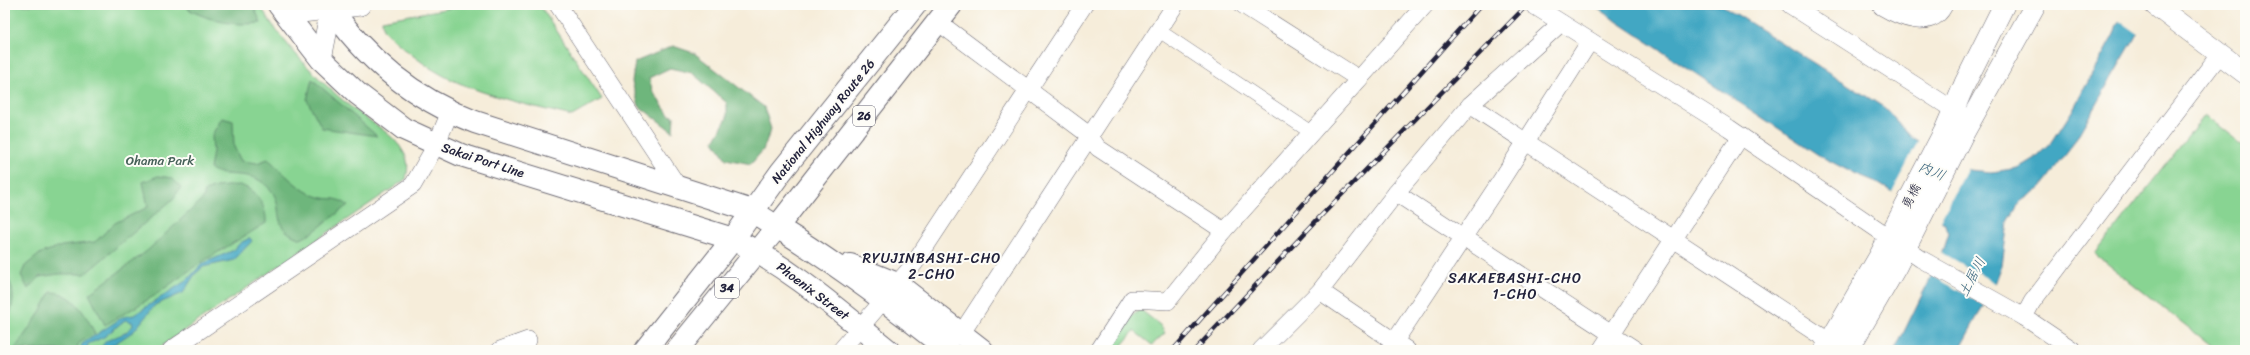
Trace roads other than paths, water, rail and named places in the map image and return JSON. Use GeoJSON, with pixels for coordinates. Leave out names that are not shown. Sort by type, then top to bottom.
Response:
{"type":"FeatureCollection","features":[{"type":"Feature","properties":{"kind":"main road","name":"National Highway Route 26"},"geometry":{"type":"LineString","coordinates":[[733,239],[752,211],[916,5]]}},
{"type":"Feature","properties":{"kind":"main road","name":"26"},"geometry":{"type":"LineString","coordinates":[[777,227],[951,5]]}},
{"type":"Feature","properties":{"kind":"main road"},"geometry":{"type":"LineString","coordinates":[[330,7],[386,71],[421,97],[450,112],[475,122],[677,185],[752,211],[817,252],[891,292],[955,342],[982,350]]}},
{"type":"Feature","properties":{"kind":"main road","name":"Sakai Port Line"},"geometry":{"type":"LineString","coordinates":[[282,10],[322,59],[379,112],[404,129],[436,145],[461,155],[733,239]]}},
{"type":"Feature","properties":{"kind":"main road","name":"34"},"geometry":{"type":"LineString","coordinates":[[678,350],[777,227]]}},
{"type":"Feature","properties":{"kind":"main road","name":"34"},"geometry":{"type":"LineString","coordinates":[[645,350],[733,239]]}},
{"type":"Feature","properties":{"kind":"main road","name":"Phoenix Street"},"geometry":{"type":"LineString","coordinates":[[733,239],[758,252],[796,276],[888,350]]}},
{"type":"Feature","properties":{"kind":"street"},"geometry":{"type":"LineString","coordinates":[[282,10],[360,5]]}},
{"type":"Feature","properties":{"kind":"street"},"geometry":{"type":"LineString","coordinates":[[558,5],[677,185]]}},
{"type":"Feature","properties":{"kind":"street"},"geometry":{"type":"LineString","coordinates":[[841,350],[914,264],[1084,5]]}},
{"type":"Feature","properties":{"kind":"street"},"geometry":{"type":"LineString","coordinates":[[955,342],[1175,5]]}},
{"type":"Feature","properties":{"kind":"street"},"geometry":{"type":"LineString","coordinates":[[1243,5],[1359,79]]}},
{"type":"Feature","properties":{"kind":"street"},"geometry":{"type":"LineString","coordinates":[[1099,350],[1132,298],[1168,301],[1224,231],[1425,5]]}},
{"type":"Feature","properties":{"kind":"street"},"geometry":{"type":"LineString","coordinates":[[1533,5],[1741,136],[1905,248],[2024,317],[2051,343],[2073,350]]}},
{"type":"Feature","properties":{"kind":"street"},"geometry":{"type":"LineString","coordinates":[[1790,5],[1953,111],[1959,130]]}},
{"type":"Feature","properties":{"kind":"street"},"geometry":{"type":"LineString","coordinates":[[1883,5],[1902,16],[1919,18],[1935,13],[1942,5]]}},
{"type":"Feature","properties":{"kind":"street"},"geometry":{"type":"LineString","coordinates":[[1953,111],[1965,83],[2004,5]]}},
{"type":"Feature","properties":{"kind":"street"},"geometry":{"type":"LineString","coordinates":[[1959,130],[2034,5]]}},
{"type":"Feature","properties":{"kind":"street"},"geometry":{"type":"LineString","coordinates":[[322,59],[330,7]]}},
{"type":"Feature","properties":{"kind":"street"},"geometry":{"type":"LineString","coordinates":[[2162,10],[2245,73]]}},
{"type":"Feature","properties":{"kind":"street"},"geometry":{"type":"LineString","coordinates":[[938,22],[1090,135],[1098,148],[1224,231]]}},
{"type":"Feature","properties":{"kind":"street"},"geometry":{"type":"LineString","coordinates":[[1261,350],[1320,291],[1396,193],[1470,105],[1561,23]]}},
{"type":"Feature","properties":{"kind":"street"},"geometry":{"type":"LineString","coordinates":[[1158,30],[1312,133]]}},
{"type":"Feature","properties":{"kind":"street"},"geometry":{"type":"LineString","coordinates":[[1320,291],[1396,347],[1462,237],[1500,182],[1590,41]]}},
{"type":"Feature","properties":{"kind":"street"},"geometry":{"type":"LineString","coordinates":[[2024,317],[2032,302],[2220,54]]}},
{"type":"Feature","properties":{"kind":"street"},"geometry":{"type":"LineString","coordinates":[[1470,105],[1834,347]]}},
{"type":"Feature","properties":{"kind":"street"},"geometry":{"type":"LineString","coordinates":[[171,350],[413,185],[436,145],[450,112]]}},
{"type":"Feature","properties":{"kind":"street","name":"勇橋"},"geometry":{"type":"LineString","coordinates":[[1834,347],[1905,248],[1908,223],[1959,130]]}},
{"type":"Feature","properties":{"kind":"street"},"geometry":{"type":"LineString","coordinates":[[1601,350],[1741,136]]}},
{"type":"Feature","properties":{"kind":"street"},"geometry":{"type":"LineString","coordinates":[[1396,193],[1636,350]]}},
{"type":"Feature","properties":{"kind":"street"},"geometry":{"type":"LineString","coordinates":[[500,350],[528,340]]}},
{"type":"Feature","properties":{"kind":"water"},"geometry":{"type":"Polygon","coordinates":[[[1592,5],[1722,5],[1885,108],[1911,137],[1969,170],[1992,172],[2018,168],[2036,157],[2052,142],[2072,111],[2114,34],[2117,24],[2132,5],[2158,5],[2136,36],[2070,149],[2041,187],[2020,202],[2008,222],[2002,265],[1995,284],[1959,350],[1895,350],[1943,252],[1949,233],[1944,223],[1874,181],[1847,170],[1820,156],[1592,5]]]}},
{"type":"Feature","properties":{"kind":"water"},"geometry":{"type":"Polygon","coordinates":[[[250,238],[252,241],[234,260],[203,267],[195,274],[183,293],[155,305],[134,331],[105,350],[99,350],[106,341],[125,333],[133,326],[132,322],[125,320],[104,337],[88,344],[87,350],[80,350],[82,344],[123,317],[134,315],[187,280],[202,264],[234,250],[240,243],[250,238]]]}},
{"type":"Feature","properties":{"kind":"railway"},"geometry":{"type":"LineString","coordinates":[[1173,350],[1481,5]]}},
{"type":"Feature","properties":{"kind":"railway"},"geometry":{"type":"LineString","coordinates":[[1195,350],[1316,221],[1527,5]]}},
{"type":"Feature","properties":{"kind":"district","name":"RYUJINBASHI-CHO 2-CHO"},"geometry":{"type":"Point","coordinates":[932,266]}},
{"type":"Feature","properties":{"kind":"district","name":"SAKAEBASHI-CHO 1-CHO"},"geometry":{"type":"Point","coordinates":[1515,286]}},
{"type":"Feature","properties":{"kind":"park label","name":"Ohama Park"},"geometry":{"type":"Point","coordinates":[160,160]}},
{"type":"Feature","properties":{"kind":"water label","name":"内川"},"geometry":{"type":"Point","coordinates":[1932,171]}},
{"type":"Feature","properties":{"kind":"water label","name":"土居川"},"geometry":{"type":"Point","coordinates":[1972,277]}}]}
